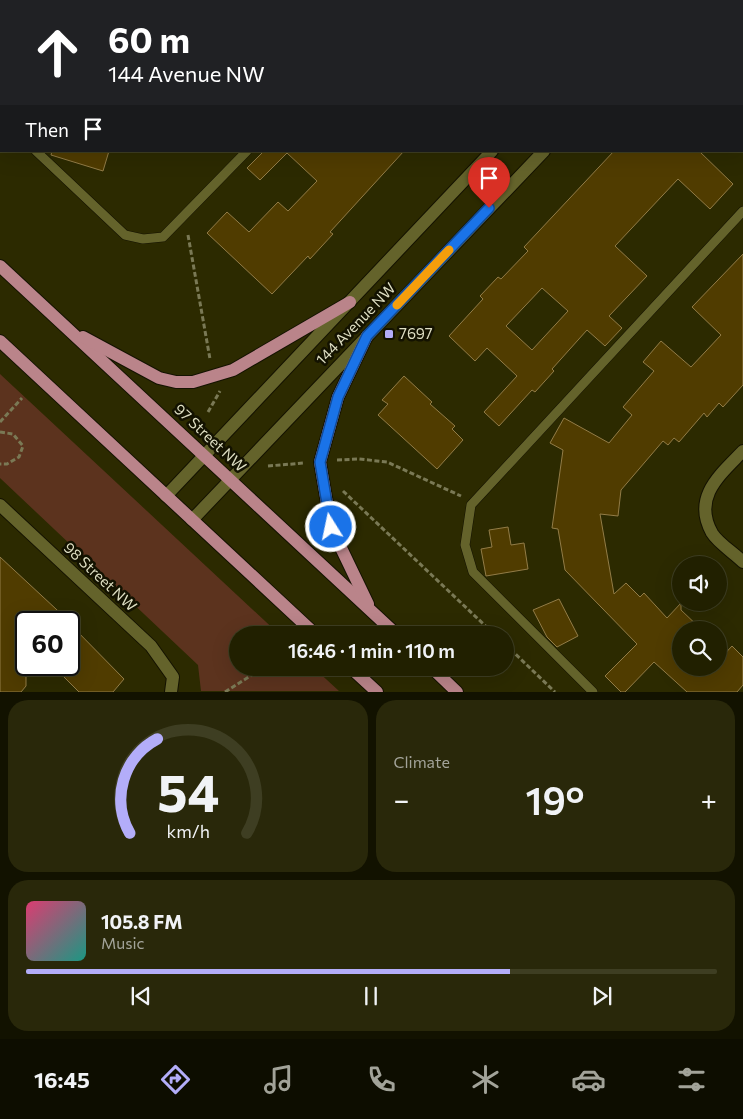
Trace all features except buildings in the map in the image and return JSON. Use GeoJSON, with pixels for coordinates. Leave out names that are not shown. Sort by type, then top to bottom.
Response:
{"type":"FeatureCollection","features":[{"type":"Feature","properties":{"kind":"main road","name":"97 Street NW"},"geometry":{"type":"LineString","coordinates":[[0,266],[388,626]]}},
{"type":"Feature","properties":{"kind":"main road"},"geometry":{"type":"LineString","coordinates":[[65,327],[159,378],[176,382],[193,382],[233,370],[350,302]]}},
{"type":"Feature","properties":{"kind":"main road"},"geometry":{"type":"LineString","coordinates":[[367,336],[338,397],[320,462],[331,527],[371,610]]}},
{"type":"Feature","properties":{"kind":"main road"},"geometry":{"type":"LineString","coordinates":[[0,342],[306,626]]}},
{"type":"Feature","properties":{"kind":"main road"},"geometry":{"type":"LineString","coordinates":[[359,676],[376,692]]}},
{"type":"Feature","properties":{"kind":"main road"},"geometry":{"type":"LineString","coordinates":[[440,676],[457,692]]}},
{"type":"Feature","properties":{"kind":"street","name":"144 Avenue NW"},"geometry":{"type":"LineString","coordinates":[[166,496],[491,152]]}},
{"type":"Feature","properties":{"kind":"street","name":"144 Avenue NW"},"geometry":{"type":"LineString","coordinates":[[192,520],[543,152]]}},
{"type":"Feature","properties":{"kind":"street"},"geometry":{"type":"LineString","coordinates":[[743,451],[713,481],[704,508],[712,534],[743,562]]}},
{"type":"Feature","properties":{"kind":"street","name":"98 Street NW"},"geometry":{"type":"LineString","coordinates":[[0,505],[151,646],[173,677],[171,692]]}},
{"type":"Feature","properties":{"kind":"lane"},"geometry":{"type":"LineString","coordinates":[[37,152],[125,235],[143,239],[163,237],[181,221],[246,152]]}},
{"type":"Feature","properties":{"kind":"lane"},"geometry":{"type":"LineString","coordinates":[[593,692],[473,572],[465,544],[471,505],[743,211]]}},
{"type":"Feature","properties":{"kind":"path"},"geometry":{"type":"LineString","coordinates":[[181,221],[189,230],[187,237],[207,351],[221,393],[208,412]]}},
{"type":"Feature","properties":{"kind":"path"},"geometry":{"type":"LineString","coordinates":[[0,422],[22,398]]}},
{"type":"Feature","properties":{"kind":"path"},"geometry":{"type":"LineString","coordinates":[[0,432],[13,434],[23,446],[23,452],[20,457],[7,464],[0,464]]}},
{"type":"Feature","properties":{"kind":"path"},"geometry":{"type":"LineString","coordinates":[[267,466],[359,459],[388,462],[458,494],[471,505]]}},
{"type":"Feature","properties":{"kind":"path"},"geometry":{"type":"LineString","coordinates":[[338,486],[486,626]]}},
{"type":"Feature","properties":{"kind":"path"},"geometry":{"type":"LineString","coordinates":[[514,653],[555,692]]}},
{"type":"Feature","properties":{"kind":"path"},"geometry":{"type":"LineString","coordinates":[[225,692],[250,676]]}},
{"type":"Feature","properties":{"kind":"shaded area"},"geometry":{"type":"Polygon","coordinates":[[[0,374],[270,626],[229,626],[229,676],[323,676],[339,691],[201,691],[198,665],[0,478],[0,374]]]}},
{"type":"Feature","properties":{"kind":"slow traffic"},"geometry":{"type":"LineString","coordinates":[[397,305],[449,250]]}},
{"type":"Feature","properties":{"kind":"place","name":"7697"},"geometry":{"type":"Point","coordinates":[389,334]}},
{"type":"Feature","properties":{"kind":"route"},"geometry":{"type":"LineString","coordinates":[[331,527],[320,462],[338,397],[367,336],[489,208]]}}]}
